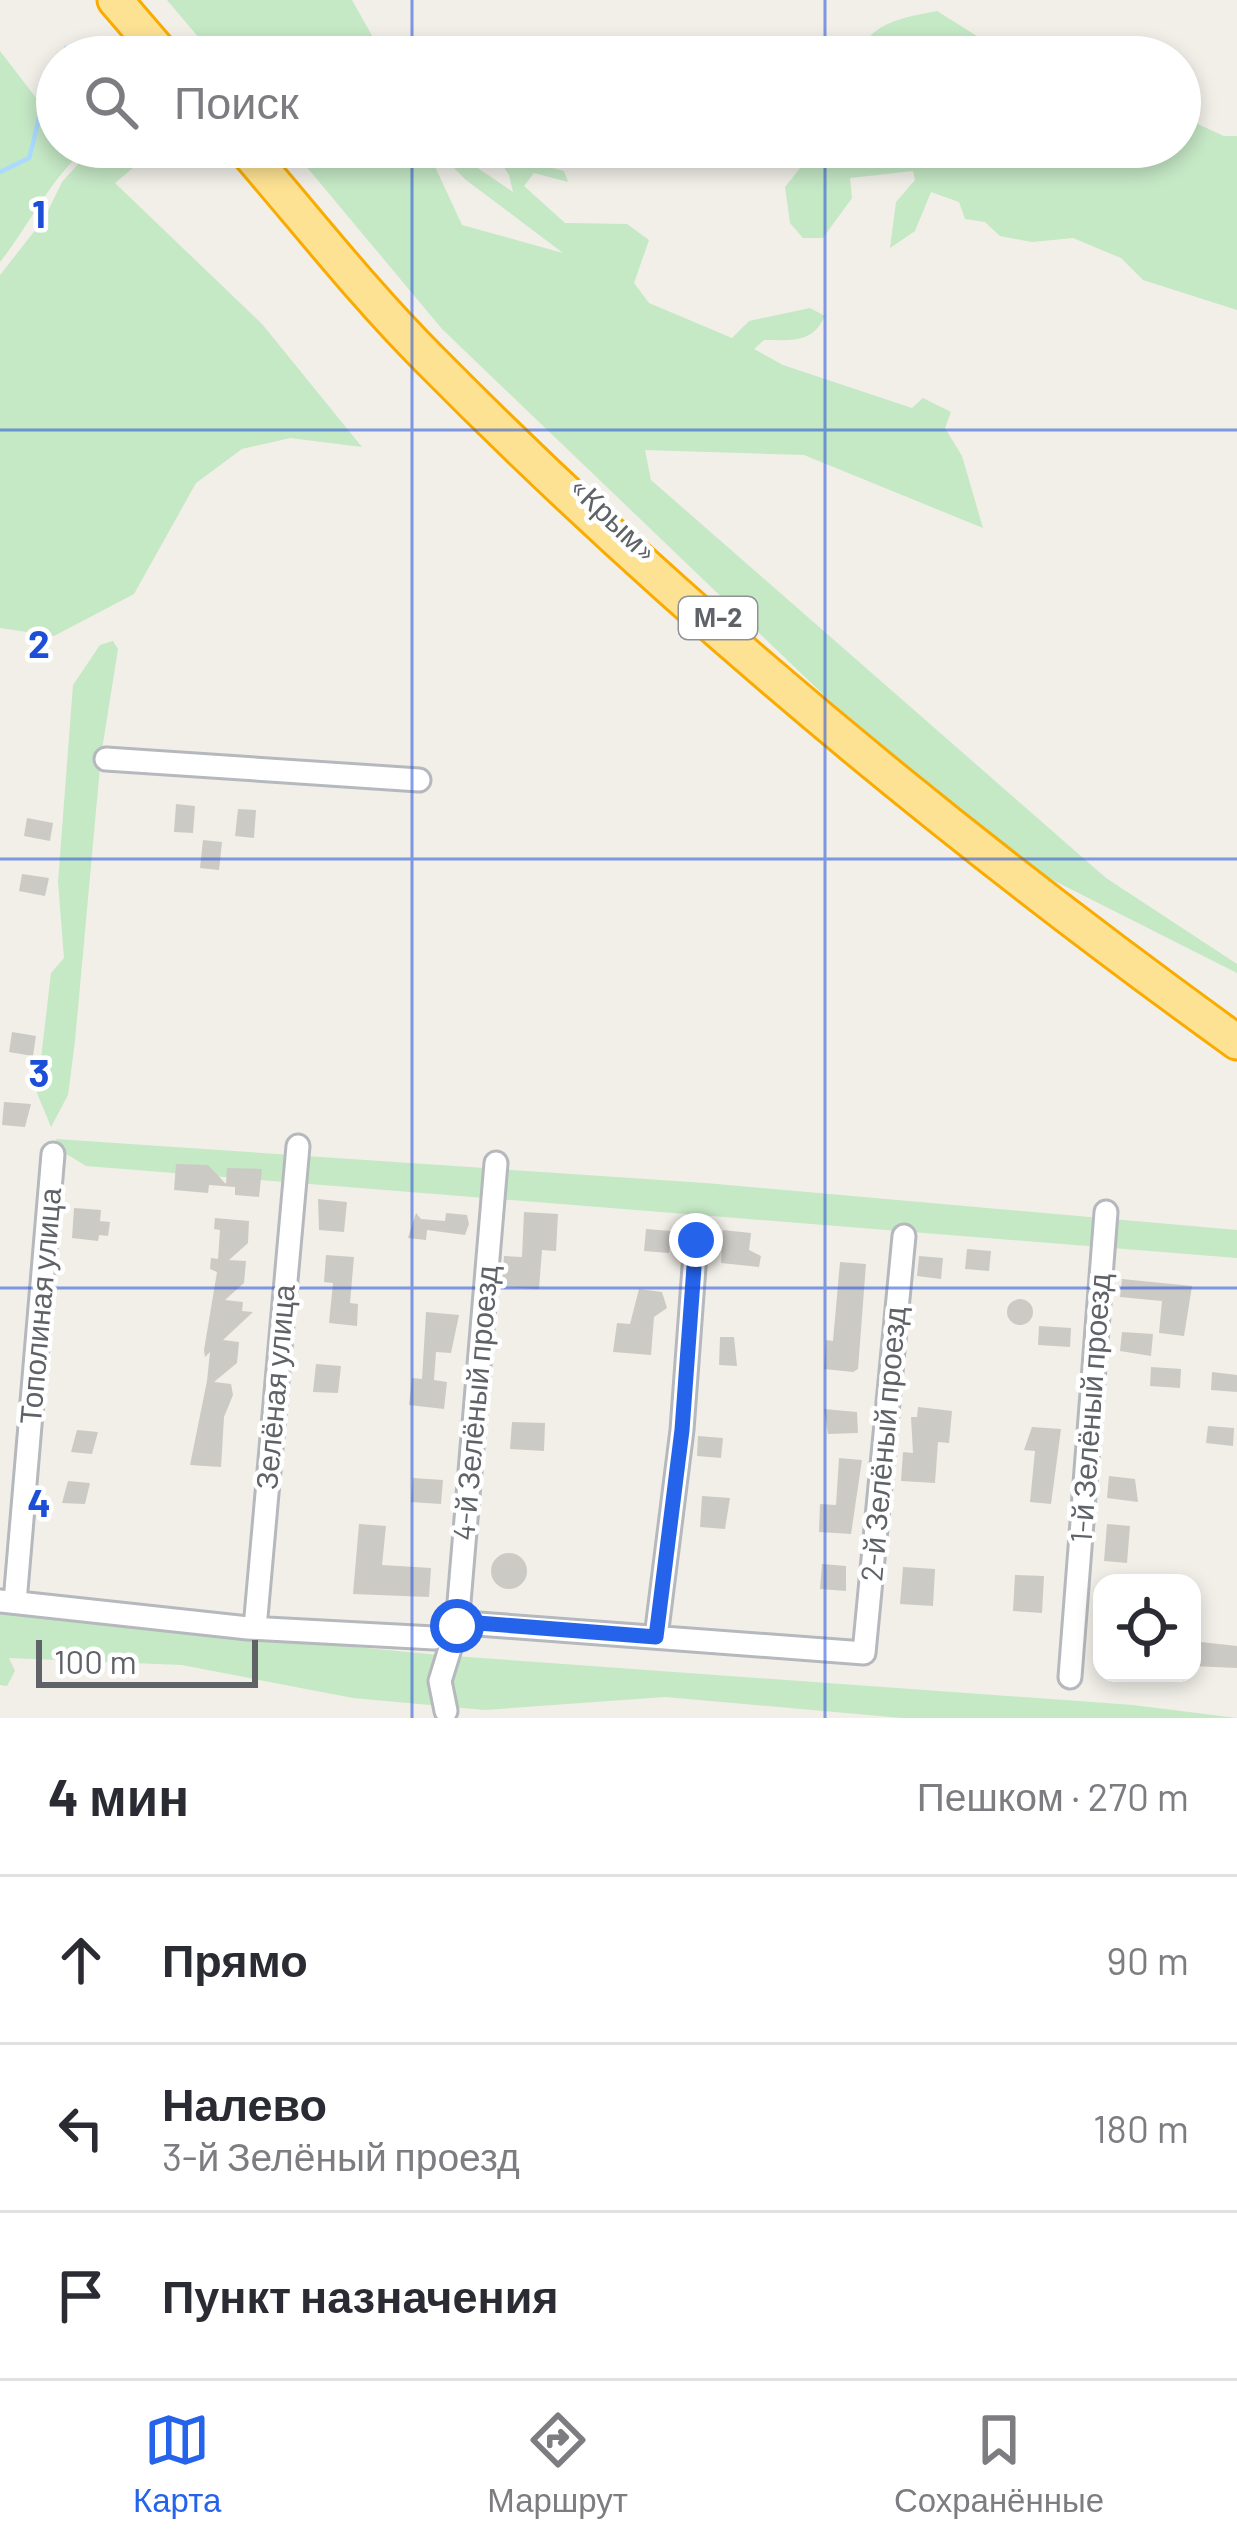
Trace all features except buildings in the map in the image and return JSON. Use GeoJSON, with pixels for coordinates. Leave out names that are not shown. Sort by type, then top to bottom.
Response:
{"type":"FeatureCollection","features":[{"type":"Feature","properties":{"kind":"highway"},"geometry":{"type":"LineString","coordinates":[[116,0],[146,36]]}},
{"type":"Feature","properties":{"kind":"highway"},"geometry":{"type":"LineString","coordinates":[[130,0],[160,36]]}},
{"type":"Feature","properties":{"kind":"highway"},"geometry":{"type":"LineString","coordinates":[[261,168],[426,357],[779,688],[1048,906],[1237,1042]]}},
{"type":"Feature","properties":{"kind":"highway","name":"«Крым»"},"geometry":{"type":"LineString","coordinates":[[271,168],[436,350],[833,722],[1004,859],[1237,1031]]}},
{"type":"Feature","properties":{"kind":"street"},"geometry":{"type":"LineString","coordinates":[[106,759],[418,780]]}},
{"type":"Feature","properties":{"kind":"street","name":"Зелёная улица"},"geometry":{"type":"LineString","coordinates":[[255,1628],[298,1146]]}},
{"type":"Feature","properties":{"kind":"street","name":"Тополиная улица"},"geometry":{"type":"LineString","coordinates":[[8,1602],[53,1154]]}},
{"type":"Feature","properties":{"kind":"street","name":"4-й Зелёный проезд"},"geometry":{"type":"LineString","coordinates":[[446,1712],[440,1681],[457,1626],[496,1163]]}},
{"type":"Feature","properties":{"kind":"street","name":"1-й Зелёный проезд"},"geometry":{"type":"LineString","coordinates":[[1070,1677],[1106,1212]]}},
{"type":"Feature","properties":{"kind":"street","name":"2-й Зелёный проезд"},"geometry":{"type":"LineString","coordinates":[[656,1637],[864,1653],[904,1235]]}},
{"type":"Feature","properties":{"kind":"street"},"geometry":{"type":"LineString","coordinates":[[8,1602],[255,1628],[434,1638],[465,1622],[656,1637],[682,1430],[696,1240]]}},
{"type":"Feature","properties":{"kind":"green space"},"geometry":{"type":"Polygon","coordinates":[[[167,0],[352,0],[372,36],[197,36],[167,0]]]}},
{"type":"Feature","properties":{"kind":"green space"},"geometry":{"type":"Polygon","coordinates":[[[937,11],[977,36],[871,36],[900,19],[937,11]]]}},
{"type":"Feature","properties":{"kind":"green space"},"geometry":{"type":"Polygon","coordinates":[[[0,51],[36,98],[36,168],[67,168],[0,262],[0,51]]]}},
{"type":"Feature","properties":{"kind":"green space"},"geometry":{"type":"Polygon","coordinates":[[[1201,126],[1224,136],[1237,136],[1237,310],[1143,280],[1121,258],[1073,238],[1032,242],[1000,236],[985,222],[965,219],[959,202],[931,192],[915,231],[890,248],[896,202],[915,180],[913,171],[850,178],[852,198],[823,238],[803,238],[790,223],[785,187],[800,168],[1201,168],[1201,126]]]}},
{"type":"Feature","properties":{"kind":"green space"},"geometry":{"type":"Polygon","coordinates":[[[75,168],[133,168],[115,183],[262,324],[362,447],[290,438],[242,449],[196,483],[134,594],[54,636],[0,628],[0,275],[44,219],[62,182],[75,168]]]}},
{"type":"Feature","properties":{"kind":"green space"},"geometry":{"type":"Polygon","coordinates":[[[308,168],[436,168],[462,225],[563,253],[454,168],[478,168],[513,192],[504,168],[564,171],[568,182],[534,173],[524,186],[565,223],[627,224],[649,240],[634,283],[649,303],[732,338],[749,321],[810,308],[825,316],[814,332],[800,338],[764,340],[754,349],[783,365],[912,408],[923,398],[951,412],[945,428],[962,456],[983,528],[804,455],[645,450],[651,480],[1106,878],[1237,964],[1237,973],[1017,862],[828,699],[442,329],[308,168]]]}},
{"type":"Feature","properties":{"kind":"green space"},"geometry":{"type":"Polygon","coordinates":[[[113,641],[118,649],[101,756],[75,1041],[68,1095],[51,1127],[37,1093],[51,973],[64,958],[58,882],[73,685],[100,645],[113,641]]]}},
{"type":"Feature","properties":{"kind":"green space"},"geometry":{"type":"Polygon","coordinates":[[[56,1139],[705,1183],[1237,1230],[1237,1258],[86,1166],[60,1150],[56,1139]]]}},
{"type":"Feature","properties":{"kind":"green space"},"geometry":{"type":"Polygon","coordinates":[[[0,1613],[439,1655],[1133,1705],[1237,1718],[902,1718],[665,1697],[485,1710],[353,1698],[182,1665],[9,1658],[15,1671],[7,1686],[0,1685],[0,1613]]]}},
{"type":"Feature","properties":{"kind":"waterway"},"geometry":{"type":"LineString","coordinates":[[0,172],[29,158],[36,128]]}},
{"type":"Feature","properties":{"kind":"route"},"geometry":{"type":"LineString","coordinates":[[457,1626],[465,1622],[656,1637],[682,1430],[696,1240]]}}]}
